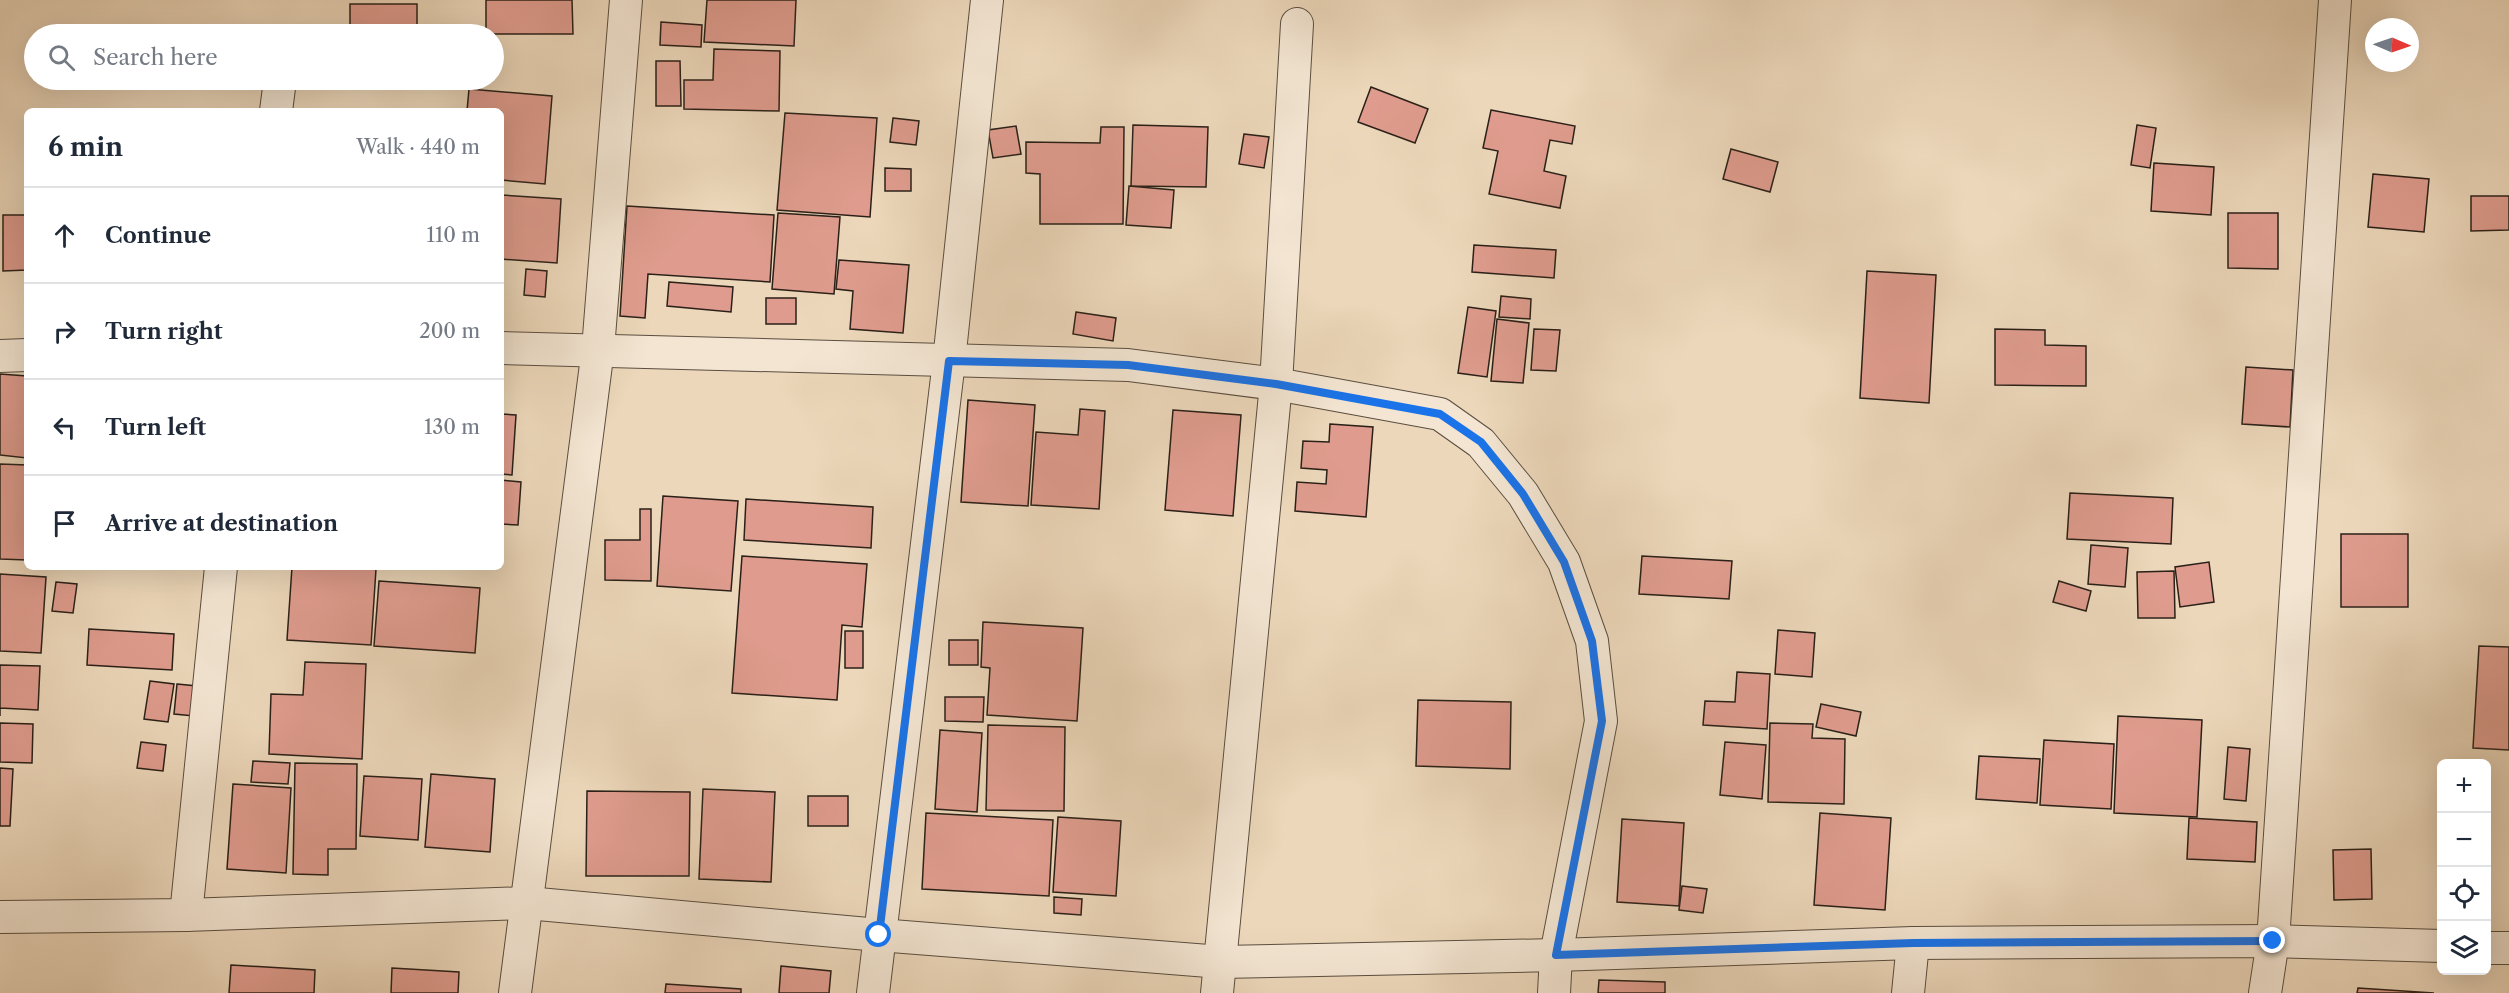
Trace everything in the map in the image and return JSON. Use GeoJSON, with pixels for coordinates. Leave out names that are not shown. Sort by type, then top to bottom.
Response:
{"type":"FeatureCollection","features":[{"type":"Feature","properties":{"kind":"street"},"geometry":{"type":"LineString","coordinates":[[515,993],[598,349],[626,0]]}},
{"type":"Feature","properties":{"kind":"street"},"geometry":{"type":"LineString","coordinates":[[873,993],[949,361],[987,0]]}},
{"type":"Feature","properties":{"kind":"street"},"geometry":{"type":"LineString","coordinates":[[2265,993],[2273,941],[2335,0]]}},
{"type":"Feature","properties":{"kind":"street"},"geometry":{"type":"LineString","coordinates":[[1217,993],[1276,384],[1297,24]]}},
{"type":"Feature","properties":{"kind":"street"},"geometry":{"type":"LineString","coordinates":[[276,108],[279,90]]}},
{"type":"Feature","properties":{"kind":"street"},"geometry":{"type":"LineString","coordinates":[[504,348],[1128,365],[1276,384],[1440,414],[1481,442],[1523,494],[1564,562],[1592,641],[1602,721],[1556,955],[1554,993]]}},
{"type":"Feature","properties":{"kind":"street"},"geometry":{"type":"LineString","coordinates":[[0,356],[24,355]]}},
{"type":"Feature","properties":{"kind":"street"},"geometry":{"type":"LineString","coordinates":[[186,915],[221,570]]}},
{"type":"Feature","properties":{"kind":"street"},"geometry":{"type":"LineString","coordinates":[[0,917],[186,915],[527,903],[879,935],[1221,962],[1556,955],[1913,943],[2273,941],[2437,946]]}},
{"type":"Feature","properties":{"kind":"street"},"geometry":{"type":"LineString","coordinates":[[1908,993],[1913,943]]}},
{"type":"Feature","properties":{"kind":"street"},"geometry":{"type":"LineString","coordinates":[[2491,948],[2509,948]]}},
{"type":"Feature","properties":{"kind":"building"},"geometry":{"type":"Polygon","coordinates":[[[486,0],[572,0],[573,34],[504,34],[504,24],[486,24],[486,0]]]}},
{"type":"Feature","properties":{"kind":"building"},"geometry":{"type":"Polygon","coordinates":[[[707,0],[796,0],[794,46],[704,42],[707,0]]]}},
{"type":"Feature","properties":{"kind":"building"},"geometry":{"type":"Polygon","coordinates":[[[350,4],[417,4],[417,24],[350,24],[350,4]]]}},
{"type":"Feature","properties":{"kind":"building"},"geometry":{"type":"Polygon","coordinates":[[[661,22],[702,25],[701,47],[660,45],[661,22]]]}},
{"type":"Feature","properties":{"kind":"building"},"geometry":{"type":"Polygon","coordinates":[[[714,49],[780,51],[779,111],[684,109],[684,80],[713,80],[714,49]]]}},
{"type":"Feature","properties":{"kind":"building"},"geometry":{"type":"Polygon","coordinates":[[[656,61],[680,61],[681,106],[656,106],[656,61]]]}},
{"type":"Feature","properties":{"kind":"building"},"geometry":{"type":"Polygon","coordinates":[[[1371,87],[1428,109],[1415,143],[1358,122],[1371,87]]]}},
{"type":"Feature","properties":{"kind":"building"},"geometry":{"type":"Polygon","coordinates":[[[469,90],[552,96],[545,184],[504,180],[504,108],[467,108],[469,90]]]}},
{"type":"Feature","properties":{"kind":"building"},"geometry":{"type":"Polygon","coordinates":[[[1491,110],[1575,126],[1572,144],[1550,140],[1544,171],[1566,176],[1560,208],[1489,194],[1498,151],[1483,148],[1491,110]]]}},
{"type":"Feature","properties":{"kind":"building"},"geometry":{"type":"Polygon","coordinates":[[[785,113],[877,118],[870,217],[777,210],[785,113]]]}},
{"type":"Feature","properties":{"kind":"building"},"geometry":{"type":"Polygon","coordinates":[[[893,118],[919,121],[916,145],[890,142],[893,118]]]}},
{"type":"Feature","properties":{"kind":"building"},"geometry":{"type":"Polygon","coordinates":[[[1133,125],[1208,127],[1206,187],[1131,186],[1133,125]]]}},
{"type":"Feature","properties":{"kind":"building"},"geometry":{"type":"Polygon","coordinates":[[[2137,125],[2156,128],[2150,168],[2131,165],[2137,125]]]}},
{"type":"Feature","properties":{"kind":"building"},"geometry":{"type":"Polygon","coordinates":[[[1016,126],[1021,154],[993,158],[988,130],[1016,126]]]}},
{"type":"Feature","properties":{"kind":"building"},"geometry":{"type":"Polygon","coordinates":[[[1101,127],[1124,127],[1123,224],[1040,224],[1040,174],[1026,173],[1026,142],[1100,143],[1101,127]]]}},
{"type":"Feature","properties":{"kind":"building"},"geometry":{"type":"Polygon","coordinates":[[[1244,134],[1269,137],[1264,168],[1239,164],[1244,134]]]}},
{"type":"Feature","properties":{"kind":"building"},"geometry":{"type":"Polygon","coordinates":[[[1731,149],[1778,162],[1770,192],[1723,179],[1731,149]]]}},
{"type":"Feature","properties":{"kind":"building"},"geometry":{"type":"Polygon","coordinates":[[[2154,163],[2214,167],[2211,215],[2151,211],[2154,163]]]}},
{"type":"Feature","properties":{"kind":"building"},"geometry":{"type":"Polygon","coordinates":[[[885,168],[911,169],[911,191],[885,191],[885,168]]]}},
{"type":"Feature","properties":{"kind":"building"},"geometry":{"type":"Polygon","coordinates":[[[2373,174],[2429,179],[2424,232],[2368,227],[2373,174]]]}},
{"type":"Feature","properties":{"kind":"building"},"geometry":{"type":"Polygon","coordinates":[[[1129,186],[1174,190],[1171,228],[1126,225],[1129,186]]]}},
{"type":"Feature","properties":{"kind":"building"},"geometry":{"type":"Polygon","coordinates":[[[504,195],[561,199],[557,263],[504,259],[504,195]]]}},
{"type":"Feature","properties":{"kind":"building"},"geometry":{"type":"Polygon","coordinates":[[[2471,196],[2509,196],[2509,230],[2471,231],[2471,196]]]}},
{"type":"Feature","properties":{"kind":"building"},"geometry":{"type":"Polygon","coordinates":[[[627,206],[774,215],[770,282],[648,274],[645,318],[620,316],[627,206]]]}},
{"type":"Feature","properties":{"kind":"building"},"geometry":{"type":"Polygon","coordinates":[[[778,213],[840,217],[834,294],[772,289],[778,213]]]}},
{"type":"Feature","properties":{"kind":"building"},"geometry":{"type":"Polygon","coordinates":[[[2228,213],[2278,213],[2278,269],[2228,268],[2228,213]]]}},
{"type":"Feature","properties":{"kind":"building"},"geometry":{"type":"Polygon","coordinates":[[[3,215],[24,215],[24,270],[3,271],[3,215]]]}},
{"type":"Feature","properties":{"kind":"building"},"geometry":{"type":"Polygon","coordinates":[[[1474,245],[1556,250],[1554,278],[1472,272],[1474,245]]]}},
{"type":"Feature","properties":{"kind":"building"},"geometry":{"type":"Polygon","coordinates":[[[839,260],[909,265],[903,333],[850,329],[853,291],[836,289],[839,260]]]}},
{"type":"Feature","properties":{"kind":"building"},"geometry":{"type":"Polygon","coordinates":[[[526,269],[547,271],[545,297],[524,295],[526,269]]]}},
{"type":"Feature","properties":{"kind":"building"},"geometry":{"type":"Polygon","coordinates":[[[1867,271],[1936,275],[1929,403],[1860,398],[1867,271]]]}},
{"type":"Feature","properties":{"kind":"building"},"geometry":{"type":"Polygon","coordinates":[[[669,282],[733,287],[731,312],[667,306],[669,282]]]}},
{"type":"Feature","properties":{"kind":"building"},"geometry":{"type":"Polygon","coordinates":[[[1501,296],[1531,299],[1530,319],[1499,317],[1501,296]]]}},
{"type":"Feature","properties":{"kind":"building"},"geometry":{"type":"Polygon","coordinates":[[[766,298],[796,298],[796,324],[766,324],[766,298]]]}},
{"type":"Feature","properties":{"kind":"building"},"geometry":{"type":"Polygon","coordinates":[[[1468,307],[1496,311],[1487,377],[1458,373],[1468,307]]]}},
{"type":"Feature","properties":{"kind":"building"},"geometry":{"type":"Polygon","coordinates":[[[1076,312],[1116,318],[1113,341],[1073,334],[1076,312]]]}},
{"type":"Feature","properties":{"kind":"building"},"geometry":{"type":"Polygon","coordinates":[[[1497,319],[1529,323],[1523,383],[1491,381],[1497,319]]]}},
{"type":"Feature","properties":{"kind":"building"},"geometry":{"type":"Polygon","coordinates":[[[1534,329],[1560,330],[1556,371],[1531,370],[1534,329]]]}},
{"type":"Feature","properties":{"kind":"building"},"geometry":{"type":"Polygon","coordinates":[[[1995,329],[2045,330],[2045,345],[2086,346],[2086,386],[1995,385],[1995,329]]]}},
{"type":"Feature","properties":{"kind":"building"},"geometry":{"type":"Polygon","coordinates":[[[2246,367],[2293,370],[2290,427],[2242,424],[2246,367]]]}},
{"type":"Feature","properties":{"kind":"building"},"geometry":{"type":"Polygon","coordinates":[[[0,374],[24,376],[24,458],[0,455],[0,374]]]}},
{"type":"Feature","properties":{"kind":"building"},"geometry":{"type":"Polygon","coordinates":[[[968,400],[1035,405],[1028,506],[961,502],[968,400]]]}},
{"type":"Feature","properties":{"kind":"building"},"geometry":{"type":"Polygon","coordinates":[[[1080,409],[1105,411],[1099,509],[1031,505],[1036,432],[1078,435],[1080,409]]]}},
{"type":"Feature","properties":{"kind":"building"},"geometry":{"type":"Polygon","coordinates":[[[1173,410],[1241,415],[1233,516],[1165,510],[1173,410]]]}},
{"type":"Feature","properties":{"kind":"building"},"geometry":{"type":"Polygon","coordinates":[[[504,414],[516,415],[512,475],[504,474],[504,414]]]}},
{"type":"Feature","properties":{"kind":"building"},"geometry":{"type":"Polygon","coordinates":[[[1330,424],[1373,427],[1366,517],[1295,511],[1297,482],[1326,484],[1327,470],[1301,468],[1303,441],[1329,442],[1330,424]]]}},
{"type":"Feature","properties":{"kind":"building"},"geometry":{"type":"Polygon","coordinates":[[[0,464],[24,465],[24,560],[0,559],[0,464]]]}},
{"type":"Feature","properties":{"kind":"building"},"geometry":{"type":"Polygon","coordinates":[[[504,480],[521,482],[518,525],[504,524],[504,480]]]}},
{"type":"Feature","properties":{"kind":"building"},"geometry":{"type":"Polygon","coordinates":[[[2070,493],[2173,498],[2171,544],[2067,539],[2070,493]]]}},
{"type":"Feature","properties":{"kind":"building"},"geometry":{"type":"Polygon","coordinates":[[[663,496],[738,501],[731,591],[657,586],[663,496]]]}},
{"type":"Feature","properties":{"kind":"building"},"geometry":{"type":"Polygon","coordinates":[[[746,499],[873,507],[871,548],[744,540],[746,499]]]}},
{"type":"Feature","properties":{"kind":"building"},"geometry":{"type":"Polygon","coordinates":[[[640,509],[651,509],[651,581],[605,580],[605,540],[640,540],[640,509]]]}},
{"type":"Feature","properties":{"kind":"building"},"geometry":{"type":"Polygon","coordinates":[[[2341,534],[2408,534],[2408,607],[2341,607],[2341,534]]]}},
{"type":"Feature","properties":{"kind":"building"},"geometry":{"type":"Polygon","coordinates":[[[2091,545],[2128,548],[2125,587],[2088,584],[2091,545]]]}},
{"type":"Feature","properties":{"kind":"building"},"geometry":{"type":"Polygon","coordinates":[[[742,556],[867,564],[862,627],[842,625],[837,700],[732,693],[742,556]]]}},
{"type":"Feature","properties":{"kind":"building"},"geometry":{"type":"Polygon","coordinates":[[[1642,556],[1732,561],[1729,599],[1639,594],[1642,556]]]}},
{"type":"Feature","properties":{"kind":"building"},"geometry":{"type":"Polygon","coordinates":[[[2209,562],[2214,602],[2180,607],[2175,567],[2209,562]]]}},
{"type":"Feature","properties":{"kind":"building"},"geometry":{"type":"Polygon","coordinates":[[[292,570],[376,570],[371,645],[287,640],[292,570]]]}},
{"type":"Feature","properties":{"kind":"building"},"geometry":{"type":"Polygon","coordinates":[[[2174,571],[2175,618],[2138,618],[2137,572],[2174,571]]]}},
{"type":"Feature","properties":{"kind":"building"},"geometry":{"type":"Polygon","coordinates":[[[0,574],[46,577],[41,653],[0,651],[0,574]]]}},
{"type":"Feature","properties":{"kind":"building"},"geometry":{"type":"Polygon","coordinates":[[[379,581],[480,588],[475,653],[374,646],[379,581]]]}},
{"type":"Feature","properties":{"kind":"building"},"geometry":{"type":"Polygon","coordinates":[[[2059,581],[2091,591],[2086,611],[2053,602],[2059,581]]]}},
{"type":"Feature","properties":{"kind":"building"},"geometry":{"type":"Polygon","coordinates":[[[56,582],[77,584],[73,613],[52,611],[56,582]]]}},
{"type":"Feature","properties":{"kind":"building"},"geometry":{"type":"Polygon","coordinates":[[[983,622],[1083,628],[1077,721],[987,715],[990,668],[981,667],[983,622]]]}},
{"type":"Feature","properties":{"kind":"building"},"geometry":{"type":"Polygon","coordinates":[[[89,629],[174,634],[172,670],[87,665],[89,629]]]}},
{"type":"Feature","properties":{"kind":"building"},"geometry":{"type":"Polygon","coordinates":[[[1778,630],[1815,633],[1812,677],[1775,674],[1778,630]]]}},
{"type":"Feature","properties":{"kind":"building"},"geometry":{"type":"Polygon","coordinates":[[[845,631],[863,631],[863,668],[845,668],[845,631]]]}},
{"type":"Feature","properties":{"kind":"building"},"geometry":{"type":"Polygon","coordinates":[[[949,640],[978,640],[978,665],[949,665],[949,640]]]}},
{"type":"Feature","properties":{"kind":"building"},"geometry":{"type":"Polygon","coordinates":[[[2479,646],[2509,647],[2509,750],[2473,748],[2479,646]]]}},
{"type":"Feature","properties":{"kind":"building"},"geometry":{"type":"Polygon","coordinates":[[[305,662],[366,664],[362,759],[269,754],[271,694],[303,695],[305,662]]]}},
{"type":"Feature","properties":{"kind":"building"},"geometry":{"type":"Polygon","coordinates":[[[0,665],[40,666],[38,710],[0,708],[0,665]]]}},
{"type":"Feature","properties":{"kind":"building"},"geometry":{"type":"Polygon","coordinates":[[[1737,672],[1770,674],[1767,729],[1703,725],[1705,701],[1735,702],[1737,672]]]}},
{"type":"Feature","properties":{"kind":"building"},"geometry":{"type":"Polygon","coordinates":[[[150,681],[174,684],[168,722],[144,719],[150,681]]]}},
{"type":"Feature","properties":{"kind":"building"},"geometry":{"type":"Polygon","coordinates":[[[177,684],[197,686],[194,716],[174,714],[177,684]]]}},
{"type":"Feature","properties":{"kind":"building"},"geometry":{"type":"Polygon","coordinates":[[[945,697],[984,697],[983,722],[945,721],[945,697]]]}},
{"type":"Feature","properties":{"kind":"building"},"geometry":{"type":"Polygon","coordinates":[[[1418,700],[1511,702],[1510,769],[1416,766],[1418,700]]]}},
{"type":"Feature","properties":{"kind":"building"},"geometry":{"type":"Polygon","coordinates":[[[1821,704],[1861,712],[1856,736],[1816,727],[1821,704]]]}},
{"type":"Feature","properties":{"kind":"building"},"geometry":{"type":"Polygon","coordinates":[[[2118,716],[2202,720],[2197,817],[2114,813],[2118,716]]]}},
{"type":"Feature","properties":{"kind":"building"},"geometry":{"type":"Polygon","coordinates":[[[0,723],[33,724],[32,763],[0,762],[0,723]]]}},
{"type":"Feature","properties":{"kind":"building"},"geometry":{"type":"Polygon","coordinates":[[[1770,723],[1813,724],[1812,738],[1845,739],[1844,804],[1768,802],[1770,723]]]}},
{"type":"Feature","properties":{"kind":"building"},"geometry":{"type":"Polygon","coordinates":[[[988,725],[1065,727],[1064,811],[986,810],[988,725]]]}},
{"type":"Feature","properties":{"kind":"building"},"geometry":{"type":"Polygon","coordinates":[[[940,730],[982,733],[977,812],[935,809],[940,730]]]}},
{"type":"Feature","properties":{"kind":"building"},"geometry":{"type":"Polygon","coordinates":[[[2044,740],[2114,744],[2111,809],[2040,805],[2044,740]]]}},
{"type":"Feature","properties":{"kind":"building"},"geometry":{"type":"Polygon","coordinates":[[[141,742],[166,745],[163,771],[137,768],[141,742]]]}},
{"type":"Feature","properties":{"kind":"building"},"geometry":{"type":"Polygon","coordinates":[[[1725,742],[1766,745],[1762,799],[1720,795],[1725,742]]]}},
{"type":"Feature","properties":{"kind":"building"},"geometry":{"type":"Polygon","coordinates":[[[2228,747],[2250,749],[2246,801],[2224,799],[2228,747]]]}},
{"type":"Feature","properties":{"kind":"building"},"geometry":{"type":"Polygon","coordinates":[[[1979,756],[2040,759],[2037,803],[1976,799],[1979,756]]]}},
{"type":"Feature","properties":{"kind":"building"},"geometry":{"type":"Polygon","coordinates":[[[253,761],[290,763],[288,784],[251,782],[253,761]]]}},
{"type":"Feature","properties":{"kind":"building"},"geometry":{"type":"Polygon","coordinates":[[[295,763],[357,764],[356,849],[328,849],[328,875],[293,874],[295,763]]]}},
{"type":"Feature","properties":{"kind":"building"},"geometry":{"type":"Polygon","coordinates":[[[0,768],[13,769],[10,826],[0,826],[0,768]]]}},
{"type":"Feature","properties":{"kind":"building"},"geometry":{"type":"Polygon","coordinates":[[[431,774],[495,779],[490,852],[425,847],[431,774]]]}},
{"type":"Feature","properties":{"kind":"building"},"geometry":{"type":"Polygon","coordinates":[[[364,776],[422,779],[418,840],[360,836],[364,776]]]}},
{"type":"Feature","properties":{"kind":"building"},"geometry":{"type":"Polygon","coordinates":[[[233,784],[291,788],[286,873],[227,869],[233,784]]]}},
{"type":"Feature","properties":{"kind":"building"},"geometry":{"type":"Polygon","coordinates":[[[703,789],[775,792],[771,882],[699,879],[703,789]]]}},
{"type":"Feature","properties":{"kind":"building"},"geometry":{"type":"Polygon","coordinates":[[[587,791],[690,792],[689,876],[586,876],[587,791]]]}},
{"type":"Feature","properties":{"kind":"building"},"geometry":{"type":"Polygon","coordinates":[[[808,796],[848,796],[848,826],[808,826],[808,796]]]}},
{"type":"Feature","properties":{"kind":"building"},"geometry":{"type":"Polygon","coordinates":[[[926,813],[1053,820],[1049,896],[922,889],[926,813]]]}},
{"type":"Feature","properties":{"kind":"building"},"geometry":{"type":"Polygon","coordinates":[[[1820,813],[1891,818],[1885,910],[1814,905],[1820,813]]]}},
{"type":"Feature","properties":{"kind":"building"},"geometry":{"type":"Polygon","coordinates":[[[1058,817],[1121,821],[1116,896],[1053,892],[1058,817]]]}},
{"type":"Feature","properties":{"kind":"building"},"geometry":{"type":"Polygon","coordinates":[[[2189,818],[2257,822],[2255,862],[2187,859],[2189,818]]]}},
{"type":"Feature","properties":{"kind":"building"},"geometry":{"type":"Polygon","coordinates":[[[1622,819],[1684,823],[1679,906],[1617,902],[1622,819]]]}},
{"type":"Feature","properties":{"kind":"building"},"geometry":{"type":"Polygon","coordinates":[[[2371,849],[2372,899],[2334,900],[2333,850],[2371,849]]]}},
{"type":"Feature","properties":{"kind":"building"},"geometry":{"type":"Polygon","coordinates":[[[1682,886],[1707,889],[1703,913],[1679,910],[1682,886]]]}},
{"type":"Feature","properties":{"kind":"building"},"geometry":{"type":"Polygon","coordinates":[[[1054,897],[1082,899],[1081,915],[1054,913],[1054,897]]]}},
{"type":"Feature","properties":{"kind":"building"},"geometry":{"type":"Polygon","coordinates":[[[231,965],[315,970],[314,993],[229,993],[231,965]]]}},
{"type":"Feature","properties":{"kind":"building"},"geometry":{"type":"Polygon","coordinates":[[[781,966],[831,971],[829,993],[779,993],[781,966]]]}},
{"type":"Feature","properties":{"kind":"building"},"geometry":{"type":"Polygon","coordinates":[[[392,968],[459,972],[458,993],[391,993],[392,968]]]}},
{"type":"Feature","properties":{"kind":"building"},"geometry":{"type":"Polygon","coordinates":[[[1599,980],[1665,982],[1665,993],[1598,993],[1599,980]]]}},
{"type":"Feature","properties":{"kind":"building"},"geometry":{"type":"Polygon","coordinates":[[[666,984],[741,989],[741,993],[665,993],[666,984]]]}},
{"type":"Feature","properties":{"kind":"building"},"geometry":{"type":"Polygon","coordinates":[[[2358,988],[2434,993],[2357,993],[2358,988]]]}},
{"type":"Feature","properties":{"kind":"route"},"geometry":{"type":"LineString","coordinates":[[879,935],[949,361],[1128,365],[1276,384],[1440,414],[1481,442],[1523,494],[1564,562],[1592,641],[1602,721],[1556,955],[1913,943],[2273,941]]}}]}
